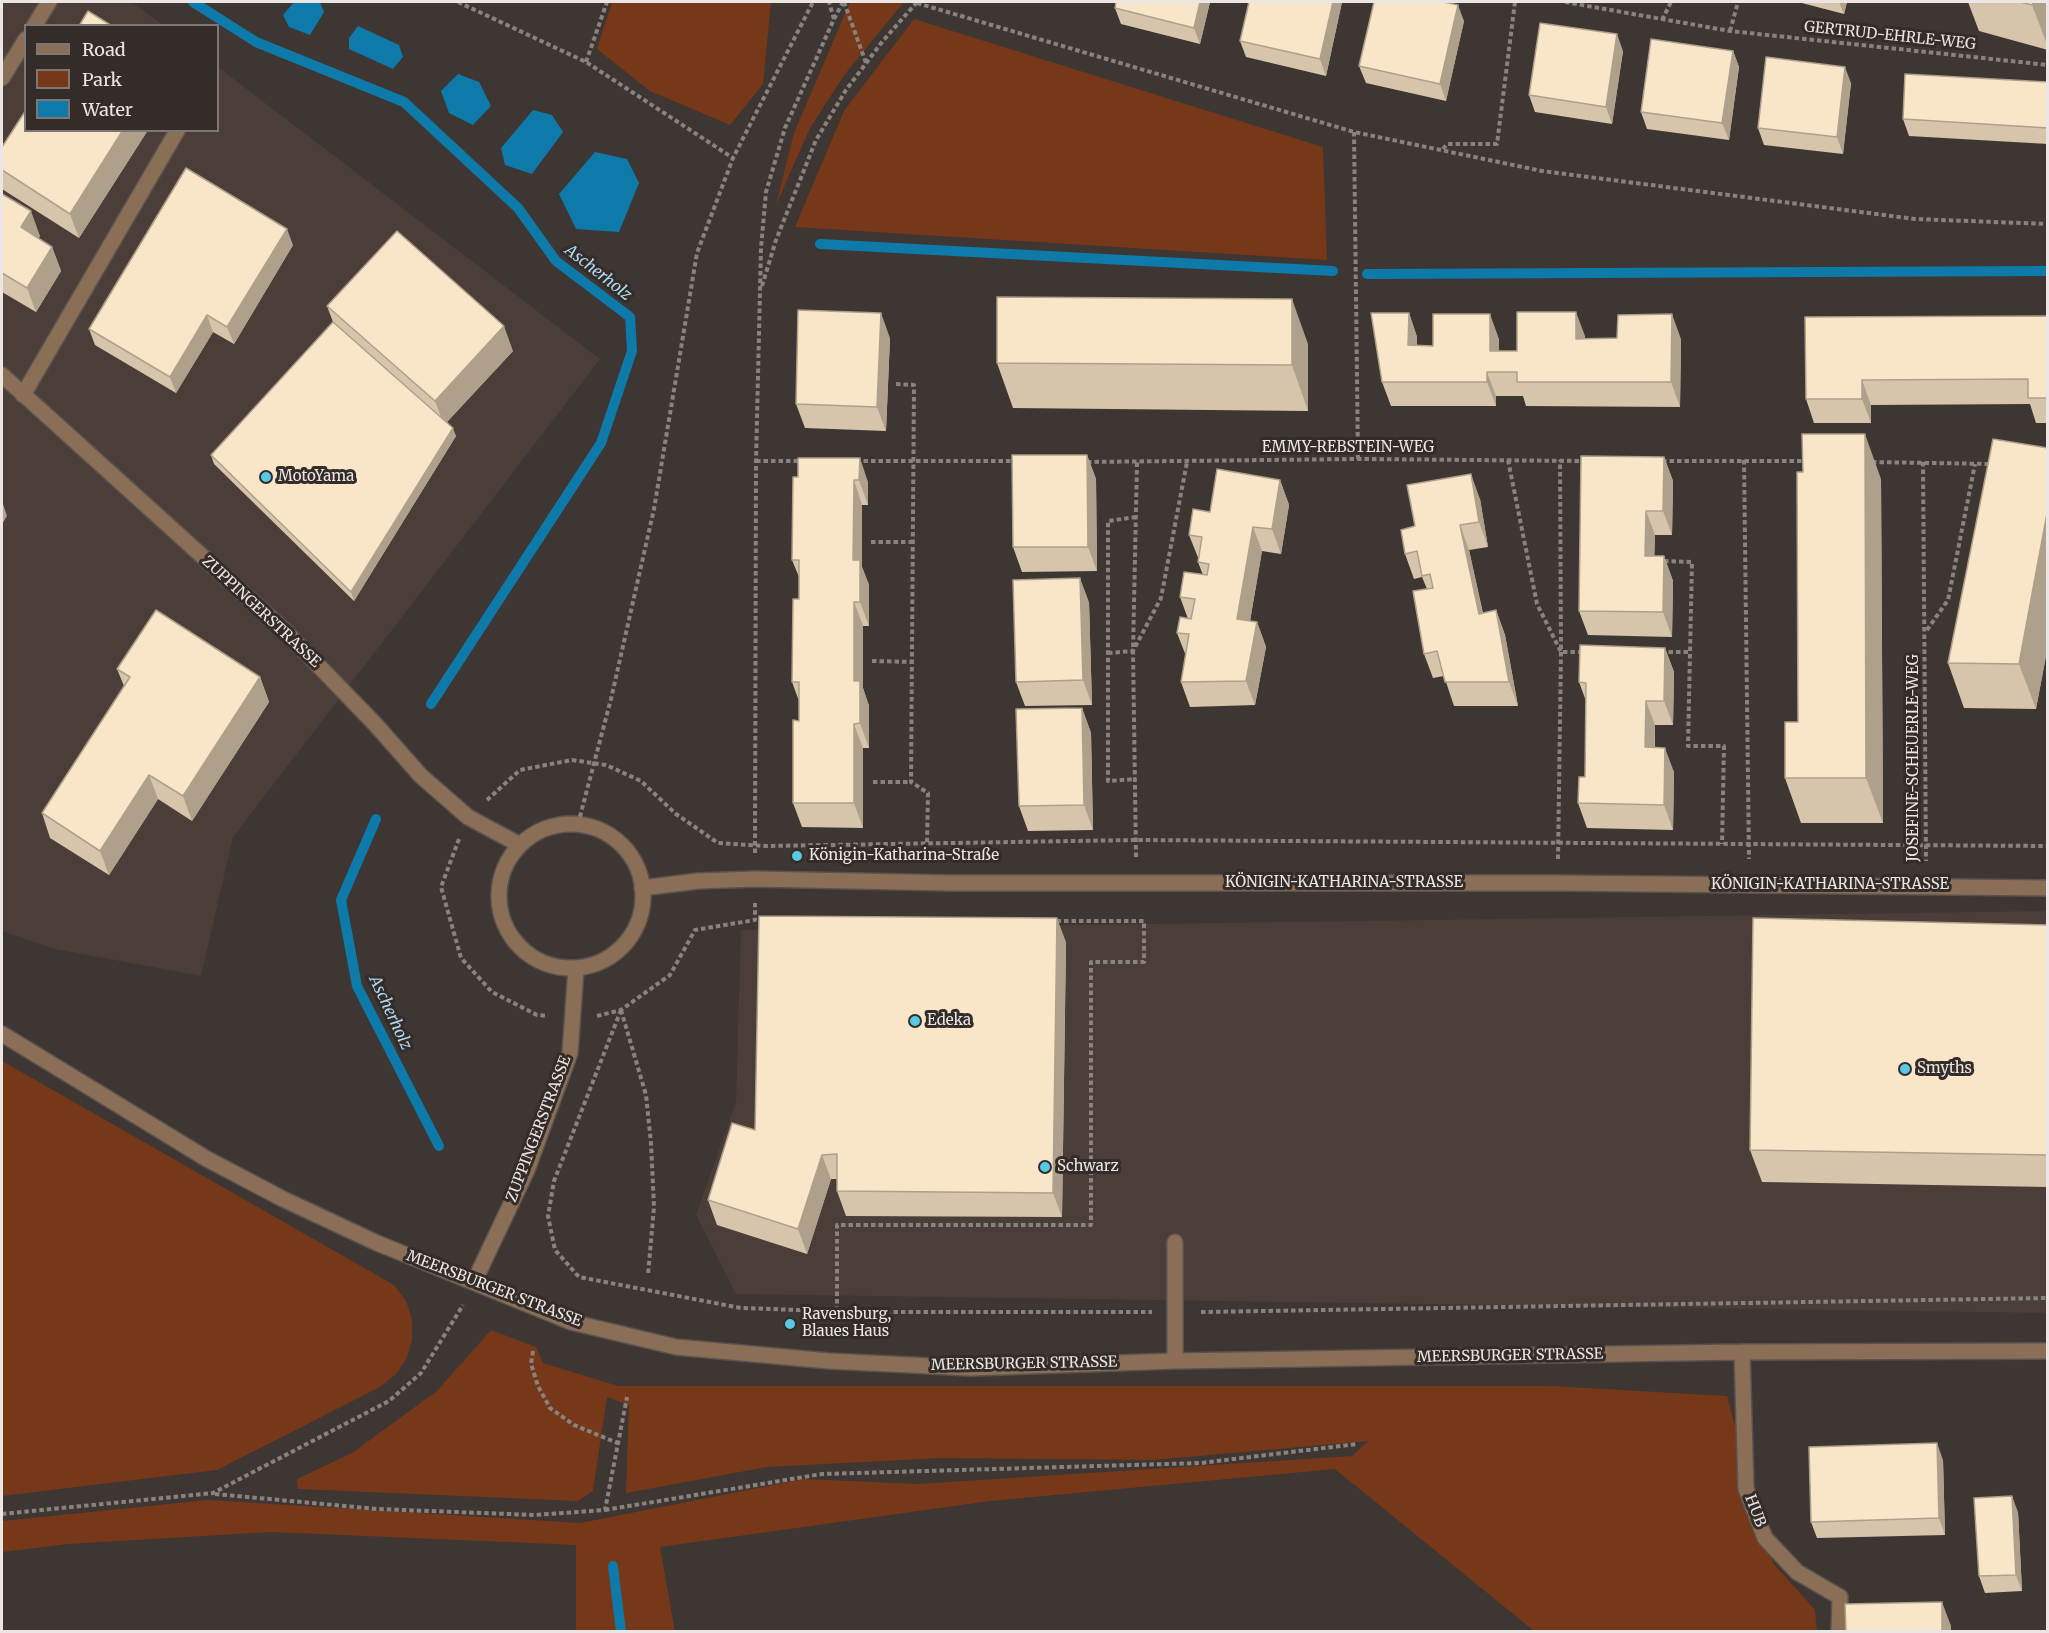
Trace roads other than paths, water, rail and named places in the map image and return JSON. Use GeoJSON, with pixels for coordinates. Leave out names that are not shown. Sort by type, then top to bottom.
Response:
{"type":"FeatureCollection","features":[{"type":"Feature","properties":{"kind":"street"},"geometry":{"type":"LineString","coordinates":[[35,24],[49,2]]}},
{"type":"Feature","properties":{"kind":"street"},"geometry":{"type":"LineString","coordinates":[[2,78],[24,42]]}},
{"type":"Feature","properties":{"kind":"street"},"geometry":{"type":"LineString","coordinates":[[23,395],[176,132]]}},
{"type":"Feature","properties":{"kind":"street","name":"ZUPPINGERSTRASSE"},"geometry":{"type":"LineString","coordinates":[[2,375],[285,631],[375,724],[421,776],[468,817],[520,845]]}},
{"type":"Feature","properties":{"kind":"street"},"geometry":{"type":"LineString","coordinates":[[578,825],[609,835],[627,850],[638,870],[642,888],[641,914],[632,935],[618,952],[598,964],[576,969],[553,966],[532,957],[515,942],[503,923],[499,901],[501,878],[510,857],[520,845],[544,829],[578,825]]}},
{"type":"Feature","properties":{"kind":"street","name":"KÖNIGIN-KATHARINA-STRASSE"},"geometry":{"type":"LineString","coordinates":[[642,888],[698,881],[755,879],[952,883],[1557,883],[2048,888]]}},
{"type":"Feature","properties":{"kind":"street","name":"ZUPPINGERSTRASSE"},"geometry":{"type":"LineString","coordinates":[[474,1282],[527,1170],[570,1053],[576,969]]}},
{"type":"Feature","properties":{"kind":"street","name":"MEERSBURGER STRASSE"},"geometry":{"type":"LineString","coordinates":[[2,1034],[207,1160],[283,1200],[377,1244],[571,1322],[676,1347],[829,1361],[970,1368],[1175,1361],[1742,1352],[2048,1350]]}},
{"type":"Feature","properties":{"kind":"street"},"geometry":{"type":"LineString","coordinates":[[1175,1242],[1175,1361]]}},
{"type":"Feature","properties":{"kind":"street","name":"HUB"},"geometry":{"type":"LineString","coordinates":[[1742,1352],[1746,1490],[1765,1538],[1797,1572],[1840,1597],[1839,1632]]}},
{"type":"Feature","properties":{"kind":"water"},"geometry":{"type":"Polygon","coordinates":[[[294,2],[320,2],[324,12],[310,35],[289,27],[283,15],[294,2]]]}},
{"type":"Feature","properties":{"kind":"water"},"geometry":{"type":"Polygon","coordinates":[[[358,26],[399,45],[403,57],[393,69],[349,49],[349,38],[358,26]]]}},
{"type":"Feature","properties":{"kind":"water"},"geometry":{"type":"Polygon","coordinates":[[[458,74],[479,82],[491,106],[473,125],[449,113],[441,91],[458,74]]]}},
{"type":"Feature","properties":{"kind":"water"},"geometry":{"type":"Polygon","coordinates":[[[533,110],[552,115],[563,132],[532,174],[505,165],[501,148],[533,110]]]}},
{"type":"Feature","properties":{"kind":"water"},"geometry":{"type":"Polygon","coordinates":[[[595,152],[627,159],[639,183],[619,232],[576,229],[559,194],[595,152]]]}},
{"type":"Feature","properties":{"kind":"waterway","name":"Ascherholz"},"geometry":{"type":"LineString","coordinates":[[193,2],[256,42],[404,102],[518,208],[556,261],[630,317],[632,351],[601,443],[431,704]]}},
{"type":"Feature","properties":{"kind":"waterway"},"geometry":{"type":"LineString","coordinates":[[820,244],[1333,271]]}},
{"type":"Feature","properties":{"kind":"waterway"},"geometry":{"type":"LineString","coordinates":[[1367,274],[2048,271]]}},
{"type":"Feature","properties":{"kind":"waterway","name":"Ascherholz"},"geometry":{"type":"LineString","coordinates":[[376,819],[341,900],[357,986],[439,1146]]}},
{"type":"Feature","properties":{"kind":"waterway","name":"Ascherholz"},"geometry":{"type":"LineString","coordinates":[[613,1566],[621,1632]]}},
{"type":"Feature","properties":{"kind":"place","name":"MotoYama"},"geometry":{"type":"Point","coordinates":[266,477]}},
{"type":"Feature","properties":{"kind":"place","name":"Königin-Katharina-Straße"},"geometry":{"type":"Point","coordinates":[797,856]}},
{"type":"Feature","properties":{"kind":"place","name":"Edeka"},"geometry":{"type":"Point","coordinates":[915,1021]}},
{"type":"Feature","properties":{"kind":"place","name":"Smyths"},"geometry":{"type":"Point","coordinates":[1905,1069]}},
{"type":"Feature","properties":{"kind":"place","name":"Schwarz"},"geometry":{"type":"Point","coordinates":[1045,1167]}},
{"type":"Feature","properties":{"kind":"place","name":"Ravensburg, Blaues Haus"},"geometry":{"type":"Point","coordinates":[790,1324]}}]}
